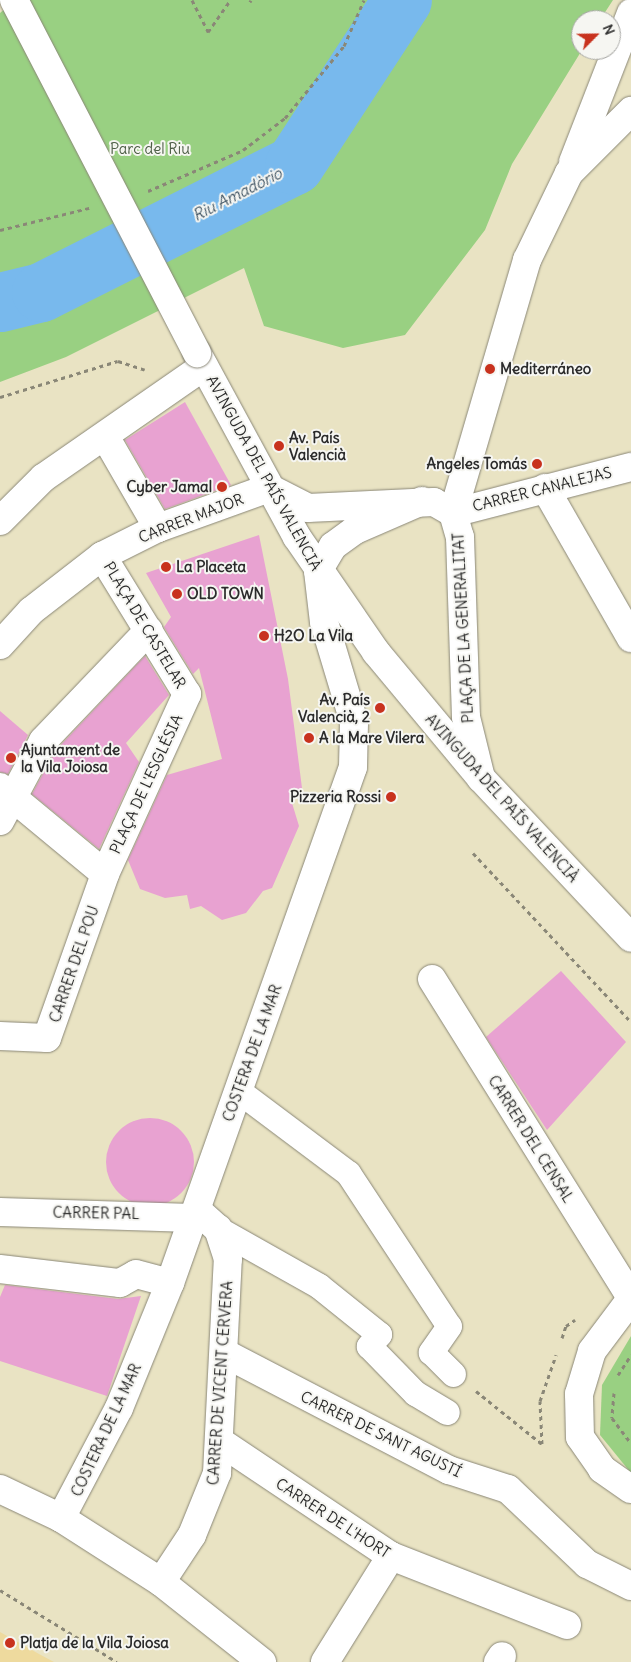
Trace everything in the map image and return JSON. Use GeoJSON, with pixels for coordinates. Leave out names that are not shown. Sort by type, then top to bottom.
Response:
{"type":"FeatureCollection","features":[{"type":"Feature","properties":{"kind":"street","name":"AVINGUDA DEL PAÍS VALENCIÀ"},"geometry":{"type":"LineString","coordinates":[[14,0],[196,368],[318,571],[376,652],[481,778],[631,938]]}},
{"type":"Feature","properties":{"kind":"street"},"geometry":{"type":"LineString","coordinates":[[453,513],[527,260],[569,173],[631,13]]}},
{"type":"Feature","properties":{"kind":"street"},"geometry":{"type":"LineString","coordinates":[[569,173],[631,111]]}},
{"type":"Feature","properties":{"kind":"street"},"geometry":{"type":"LineString","coordinates":[[0,521],[43,478],[106,438],[196,368]]}},
{"type":"Feature","properties":{"kind":"street"},"geometry":{"type":"LineString","coordinates":[[106,438],[158,528]]}},
{"type":"Feature","properties":{"kind":"street","name":"CARRER CANALEJAS"},"geometry":{"type":"LineString","coordinates":[[453,513],[631,467]]}},
{"type":"Feature","properties":{"kind":"street","name":"PLAÇA DE LA GENERALITAT"},"geometry":{"type":"LineString","coordinates":[[269,488],[308,508],[422,501],[444,504],[453,513],[462,548],[466,717],[481,778]]}},
{"type":"Feature","properties":{"kind":"street","name":"CARRER MAJOR"},"geometry":{"type":"LineString","coordinates":[[0,645],[31,611],[102,556],[158,528],[269,488]]}},
{"type":"Feature","properties":{"kind":"street"},"geometry":{"type":"LineString","coordinates":[[545,488],[631,638]]}},
{"type":"Feature","properties":{"kind":"street"},"geometry":{"type":"LineString","coordinates":[[318,571],[333,546],[355,530],[422,501]]}},
{"type":"Feature","properties":{"kind":"street","name":"PLAÇA DE CASTELAR"},"geometry":{"type":"LineString","coordinates":[[102,556],[187,694]]}},
{"type":"Feature","properties":{"kind":"street","name":"COSTERA DE LA MAR"},"geometry":{"type":"LineString","coordinates":[[61,1518],[119,1408],[170,1284],[240,1092],[353,767],[354,722],[324,622],[318,571]]}},
{"type":"Feature","properties":{"kind":"street"},"geometry":{"type":"LineString","coordinates":[[105,874],[5,803],[42,741],[149,630]]}},
{"type":"Feature","properties":{"kind":"street","name":"PLAÇA DE L'ESGLÉSIA"},"geometry":{"type":"LineString","coordinates":[[105,874],[187,694]]}},
{"type":"Feature","properties":{"kind":"street","name":"CARRER DEL POU"},"geometry":{"type":"LineString","coordinates":[[0,1036],[47,1038],[105,874]]}},
{"type":"Feature","properties":{"kind":"street","name":"CARRER DEL CENSAL"},"geometry":{"type":"LineString","coordinates":[[432,979],[631,1298]]}},
{"type":"Feature","properties":{"kind":"street"},"geometry":{"type":"LineString","coordinates":[[240,1092],[348,1172],[449,1326],[431,1352],[454,1374]]}},
{"type":"Feature","properties":{"kind":"street","name":"CARRER PAL"},"geometry":{"type":"LineString","coordinates":[[0,1212],[194,1214]]}},
{"type":"Feature","properties":{"kind":"street","name":"CARRER DE VICENT CERVERA"},"geometry":{"type":"LineString","coordinates":[[161,1582],[175,1566],[213,1492],[219,1440],[228,1259],[218,1229],[194,1214]]}},
{"type":"Feature","properties":{"kind":"street"},"geometry":{"type":"LineString","coordinates":[[218,1229],[327,1292],[379,1334],[369,1346],[415,1393],[447,1412]]}},
{"type":"Feature","properties":{"kind":"street"},"geometry":{"type":"LineString","coordinates":[[0,1269],[120,1283],[136,1274],[170,1284]]}},
{"type":"Feature","properties":{"kind":"street"},"geometry":{"type":"LineString","coordinates":[[631,1298],[592,1351],[579,1394],[580,1437],[602,1469],[631,1489]]}},
{"type":"Feature","properties":{"kind":"street","name":"CARRER DE SANT AGUSTÍ"},"geometry":{"type":"LineString","coordinates":[[224,1353],[449,1470],[508,1489],[587,1564],[631,1586]]}},
{"type":"Feature","properties":{"kind":"street","name":"CARRER DE L'HORT"},"geometry":{"type":"LineString","coordinates":[[219,1440],[391,1556],[567,1625]]}},
{"type":"Feature","properties":{"kind":"street"},"geometry":{"type":"LineString","coordinates":[[0,1489],[61,1518],[161,1582],[262,1662]]}},
{"type":"Feature","properties":{"kind":"street"},"geometry":{"type":"LineString","coordinates":[[325,1662],[391,1556]]}},
{"type":"Feature","properties":{"kind":"path"},"geometry":{"type":"LineString","coordinates":[[192,0],[208,32],[230,0]]}},
{"type":"Feature","properties":{"kind":"path"},"geometry":{"type":"LineString","coordinates":[[138,194],[243,150],[285,118],[344,46],[364,0]]}},
{"type":"Feature","properties":{"kind":"path"},"geometry":{"type":"LineString","coordinates":[[0,230],[99,205]]}},
{"type":"Feature","properties":{"kind":"path"},"geometry":{"type":"LineString","coordinates":[[0,397],[118,361],[196,368]]}},
{"type":"Feature","properties":{"kind":"path"},"geometry":{"type":"LineString","coordinates":[[473,853],[631,1022]]}},
{"type":"Feature","properties":{"kind":"path"},"geometry":{"type":"LineString","coordinates":[[454,1374],[542,1444],[540,1401],[566,1326],[580,1317]]}},
{"type":"Feature","properties":{"kind":"path"},"geometry":{"type":"LineString","coordinates":[[631,1355],[614,1382],[612,1418],[631,1443]]}},
{"type":"Feature","properties":{"kind":"path"},"geometry":{"type":"LineString","coordinates":[[0,1590],[116,1662]]}},
{"type":"Feature","properties":{"kind":"green space","name":"Parc del Riu"},"geometry":{"type":"Polygon","coordinates":[[[15,0],[613,0],[606,10],[571,10],[571,60],[576,60],[512,164],[485,230],[405,335],[343,348],[264,326],[244,268],[66,357],[0,382],[0,13],[15,0]]]}},
{"type":"Feature","properties":{"kind":"green space"},"geometry":{"type":"Polygon","coordinates":[[[631,1336],[631,1473],[600,1435],[602,1385],[631,1336]]]}},
{"type":"Feature","properties":{"kind":"sand","name":"Platja de la Vila Joiosa"},"geometry":{"type":"Polygon","coordinates":[[[0,1632],[39,1654],[54,1662],[0,1662],[0,1632]]]}},
{"type":"Feature","properties":{"kind":"building"},"geometry":{"type":"Polygon","coordinates":[[[185,402],[231,485],[165,509],[125,440],[185,402]]]}},
{"type":"Feature","properties":{"kind":"building"},"geometry":{"type":"Polygon","coordinates":[[[259,535],[288,679],[302,788],[292,803],[299,826],[272,888],[263,891],[246,913],[222,920],[201,906],[190,909],[187,895],[165,898],[140,889],[128,860],[167,775],[222,759],[199,668],[193,674],[164,627],[171,617],[146,573],[259,535]]]}},
{"type":"Feature","properties":{"kind":"building"},"geometry":{"type":"Polygon","coordinates":[[[145,656],[169,695],[126,743],[139,762],[99,849],[32,794],[56,750],[145,656]]]}},
{"type":"Feature","properties":{"kind":"building","name":"Ajuntament de la Vila Joiosa"},"geometry":{"type":"Polygon","coordinates":[[[0,711],[28,735],[8,774],[0,772],[0,711]]]}},
{"type":"Feature","properties":{"kind":"building"},"geometry":{"type":"Polygon","coordinates":[[[561,971],[626,1042],[547,1130],[486,1037],[561,971]]]}},
{"type":"Feature","properties":{"kind":"building"},"geometry":{"type":"Polygon","coordinates":[[[150,1118],[167,1122],[181,1131],[190,1145],[194,1162],[190,1179],[181,1193],[167,1202],[150,1206],[133,1202],[119,1193],[110,1179],[106,1162],[110,1145],[119,1131],[133,1122],[150,1118]]]}},
{"type":"Feature","properties":{"kind":"building"},"geometry":{"type":"Polygon","coordinates":[[[5,1285],[118,1299],[141,1296],[107,1396],[0,1361],[0,1297],[5,1285]]]}},
{"type":"Feature","properties":{"kind":"waterway","name":"Riu Amadòrio"},"geometry":{"type":"LineString","coordinates":[[0,302],[41,292],[294,165],[402,0]]}},
{"type":"Feature","properties":{"kind":"place","name":"Mediterráneo"},"geometry":{"type":"Point","coordinates":[490,369]}},
{"type":"Feature","properties":{"kind":"place","name":"Av. País Valencià"},"geometry":{"type":"Point","coordinates":[279,446]}},
{"type":"Feature","properties":{"kind":"place","name":"Angeles Tomás"},"geometry":{"type":"Point","coordinates":[537,464]}},
{"type":"Feature","properties":{"kind":"place","name":"Cyber Jamal"},"geometry":{"type":"Point","coordinates":[222,487]}},
{"type":"Feature","properties":{"kind":"place","name":"La Placeta"},"geometry":{"type":"Point","coordinates":[166,567]}},
{"type":"Feature","properties":{"kind":"place","name":"OLD TOWN"},"geometry":{"type":"Point","coordinates":[177,594]}},
{"type":"Feature","properties":{"kind":"place","name":"H2O La Vila"},"geometry":{"type":"Point","coordinates":[264,636]}},
{"type":"Feature","properties":{"kind":"place","name":"Av. País Valencià, 2"},"geometry":{"type":"Point","coordinates":[380,708]}},
{"type":"Feature","properties":{"kind":"place","name":"A la Mare Vilera"},"geometry":{"type":"Point","coordinates":[309,738]}},
{"type":"Feature","properties":{"kind":"place","name":"Ajuntament de la Vila Joiosa"},"geometry":{"type":"Point","coordinates":[11,758]}},
{"type":"Feature","properties":{"kind":"place","name":"Pizzeria Rossi"},"geometry":{"type":"Point","coordinates":[391,797]}},
{"type":"Feature","properties":{"kind":"place","name":"Platja de la Vila Joiosa"},"geometry":{"type":"Point","coordinates":[10,1643]}}]}
